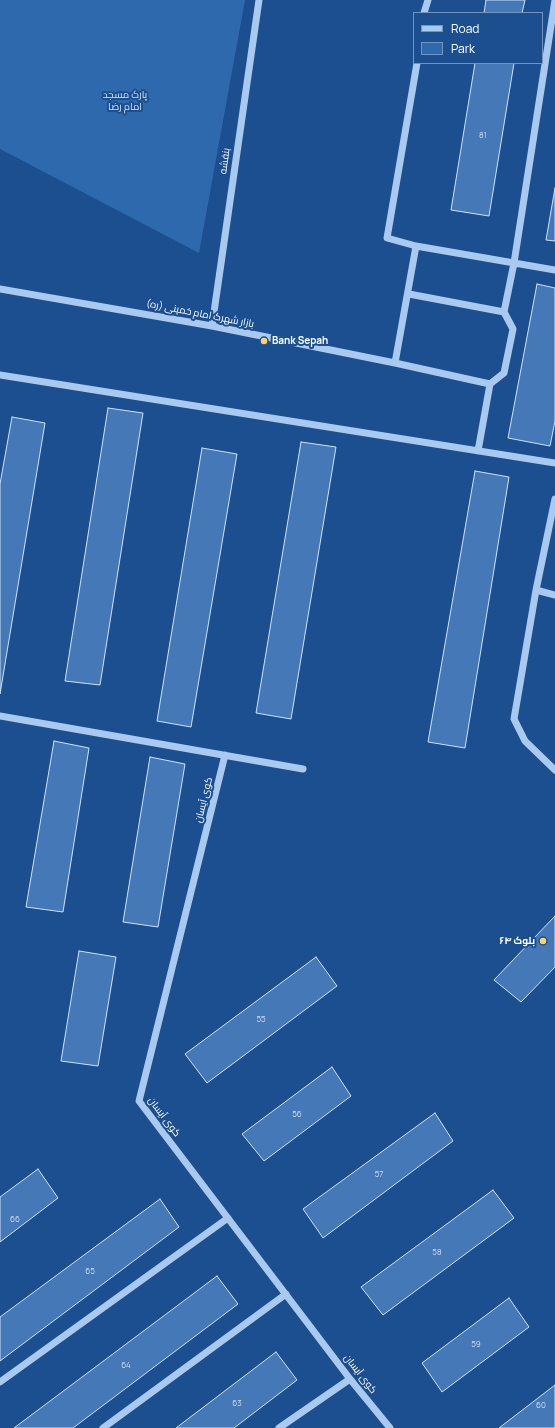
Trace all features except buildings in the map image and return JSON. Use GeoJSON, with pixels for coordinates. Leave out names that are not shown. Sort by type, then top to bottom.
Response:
{"type":"FeatureCollection","features":[{"type":"Feature","properties":{"kind":"street","name":"بنفشه"},"geometry":{"type":"LineString","coordinates":[[212,326],[258,0]]}},
{"type":"Feature","properties":{"kind":"street"},"geometry":{"type":"LineString","coordinates":[[424,12],[428,0]]}},
{"type":"Feature","properties":{"kind":"street"},"geometry":{"type":"LineString","coordinates":[[478,451],[490,384],[504,373],[513,329],[504,312],[514,263],[555,0]]}},
{"type":"Feature","properties":{"kind":"street"},"geometry":{"type":"LineString","coordinates":[[416,64],[387,238],[416,246],[555,270]]}},
{"type":"Feature","properties":{"kind":"street"},"geometry":{"type":"LineString","coordinates":[[395,363],[409,294],[416,246]]}},
{"type":"Feature","properties":{"kind":"street","name":"بازار شهرک امام خمینی (ره)"},"geometry":{"type":"LineString","coordinates":[[0,289],[212,326],[490,384]]}},
{"type":"Feature","properties":{"kind":"street"},"geometry":{"type":"LineString","coordinates":[[409,294],[504,312]]}},
{"type":"Feature","properties":{"kind":"street"},"geometry":{"type":"LineString","coordinates":[[0,374],[555,463]]}},
{"type":"Feature","properties":{"kind":"street"},"geometry":{"type":"LineString","coordinates":[[555,499],[536,590],[514,719],[525,741],[555,770]]}},
{"type":"Feature","properties":{"kind":"street"},"geometry":{"type":"LineString","coordinates":[[536,590],[555,595]]}},
{"type":"Feature","properties":{"kind":"street"},"geometry":{"type":"LineString","coordinates":[[0,716],[304,769]]}},
{"type":"Feature","properties":{"kind":"street","name":"کوی آیسان"},"geometry":{"type":"LineString","coordinates":[[226,755],[139,1101],[350,1379],[390,1428]]}},
{"type":"Feature","properties":{"kind":"street"},"geometry":{"type":"LineString","coordinates":[[0,1382],[228,1218]]}},
{"type":"Feature","properties":{"kind":"street"},"geometry":{"type":"LineString","coordinates":[[103,1428],[286,1294]]}},
{"type":"Feature","properties":{"kind":"street"},"geometry":{"type":"LineString","coordinates":[[279,1428],[350,1379]]}},
{"type":"Feature","properties":{"kind":"green space","name":"پارک مسجد امام رضا"},"geometry":{"type":"Polygon","coordinates":[[[0,0],[245,0],[199,253],[0,149],[0,0]]]}},
{"type":"Feature","properties":{"kind":"place","name":"Bank Sepah"},"geometry":{"type":"Point","coordinates":[264,341]}},
{"type":"Feature","properties":{"kind":"place","name":"بلوک ۶۴"},"geometry":{"type":"Point","coordinates":[543,941]}}]}
